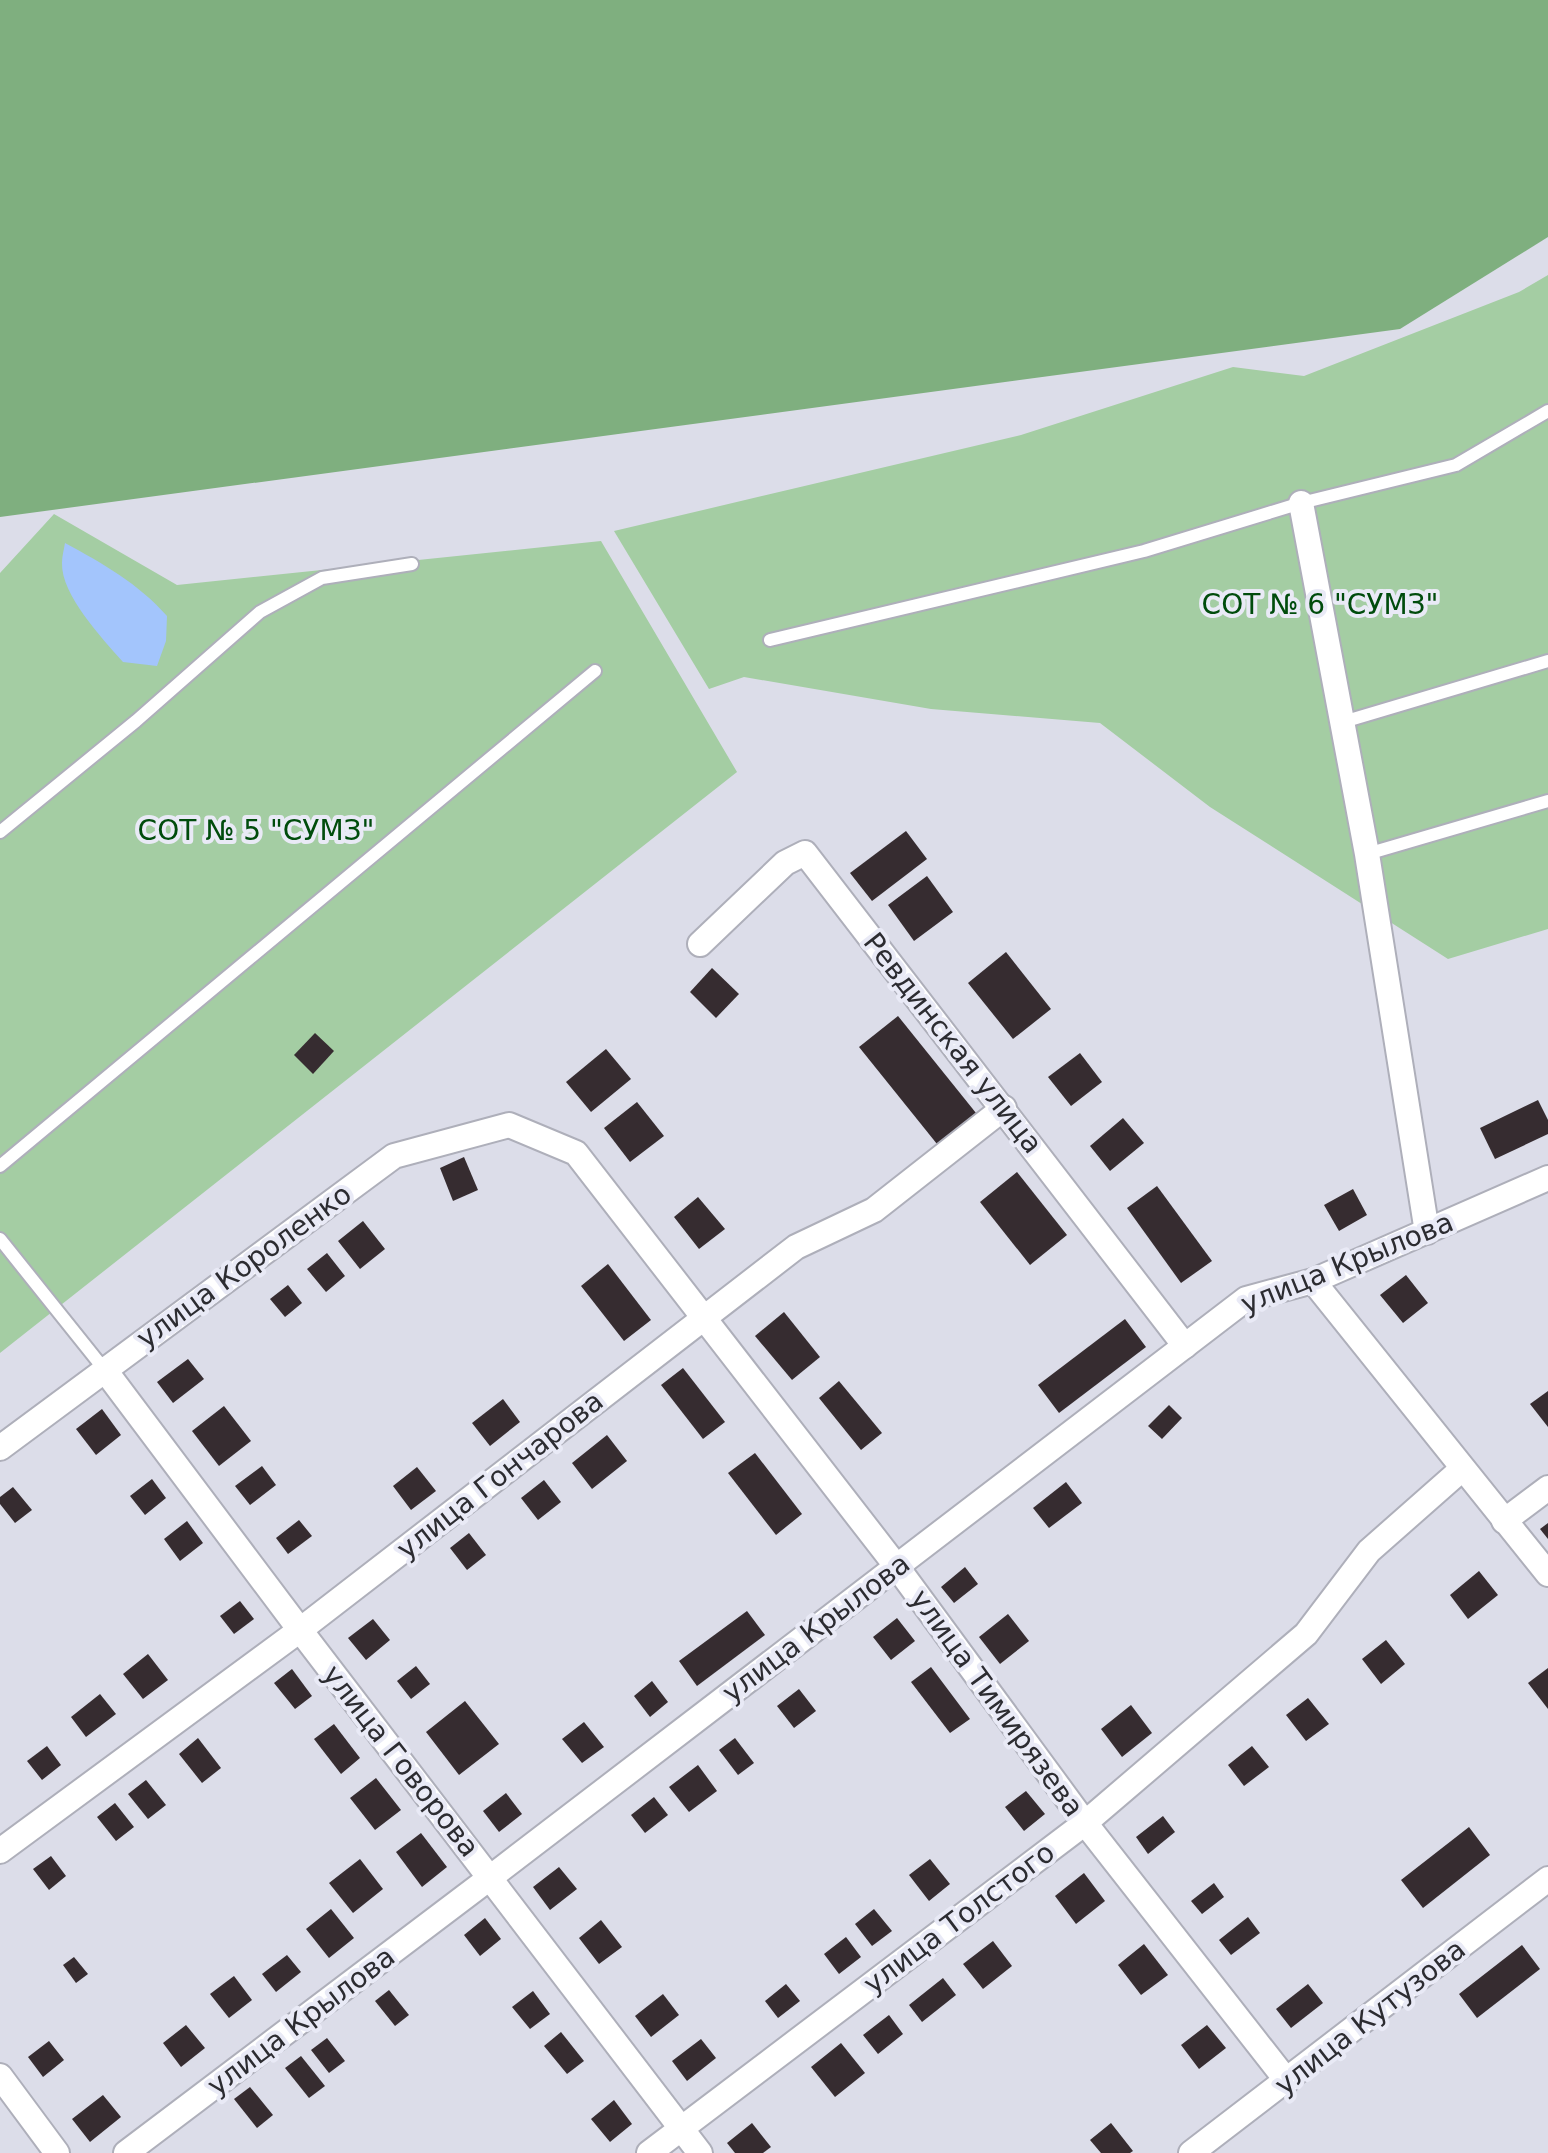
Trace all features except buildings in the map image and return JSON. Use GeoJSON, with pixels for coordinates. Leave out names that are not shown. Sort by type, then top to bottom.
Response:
{"type":"FeatureCollection","features":[{"type":"Feature","properties":{"kind":"street"},"geometry":{"type":"LineString","coordinates":[[1301,503],[1367,854],[1427,1232]]}},
{"type":"Feature","properties":{"kind":"street","name":"Ревдинская улица"},"geometry":{"type":"LineString","coordinates":[[700,944],[785,863],[805,853],[1185,1346]]}},
{"type":"Feature","properties":{"kind":"street","name":"улица Гончарова"},"geometry":{"type":"LineString","coordinates":[[0,1851],[300,1630],[796,1247],[874,1210],[1004,1108]]}},
{"type":"Feature","properties":{"kind":"street","name":"улица Тимирязева"},"geometry":{"type":"LineString","coordinates":[[509,1125],[576,1153],[897,1567],[1085,1823],[1287,2081]]}},
{"type":"Feature","properties":{"kind":"street","name":"улица Короленко"},"geometry":{"type":"LineString","coordinates":[[0,1448],[394,1156],[509,1125]]}},
{"type":"Feature","properties":{"kind":"street","name":"улица Крылова"},"geometry":{"type":"LineString","coordinates":[[126,2153],[1246,1299],[1313,1281],[1548,1178]]}},
{"type":"Feature","properties":{"kind":"street"},"geometry":{"type":"LineString","coordinates":[[1313,1281],[1548,1574]]}},
{"type":"Feature","properties":{"kind":"street","name":"улица Говорова"},"geometry":{"type":"LineString","coordinates":[[104,1369],[700,2153]]}},
{"type":"Feature","properties":{"kind":"street","name":"улица Толстого"},"geometry":{"type":"LineString","coordinates":[[649,2153],[1085,1823],[1306,1634],[1369,1551],[1462,1469]]}},
{"type":"Feature","properties":{"kind":"street"},"geometry":{"type":"LineString","coordinates":[[1504,1521],[1548,1488]]}},
{"type":"Feature","properties":{"kind":"street","name":"улица Кутузова"},"geometry":{"type":"LineString","coordinates":[[1191,2153],[1548,1879]]}},
{"type":"Feature","properties":{"kind":"street"},"geometry":{"type":"LineString","coordinates":[[0,2076],[57,2153]]}},
{"type":"Feature","properties":{"kind":"lane"},"geometry":{"type":"LineString","coordinates":[[770,640],[1144,551],[1301,503],[1456,465],[1548,411]]}},
{"type":"Feature","properties":{"kind":"lane"},"geometry":{"type":"LineString","coordinates":[[0,832],[136,721],[260,612],[322,578],[412,564]]}},
{"type":"Feature","properties":{"kind":"lane"},"geometry":{"type":"LineString","coordinates":[[1343,722],[1548,661]]}},
{"type":"Feature","properties":{"kind":"lane"},"geometry":{"type":"LineString","coordinates":[[0,1166],[595,671]]}},
{"type":"Feature","properties":{"kind":"lane"},"geometry":{"type":"LineString","coordinates":[[1367,854],[1548,801]]}},
{"type":"Feature","properties":{"kind":"lane"},"geometry":{"type":"LineString","coordinates":[[0,1239],[104,1369]]}},
{"type":"Feature","properties":{"kind":"green space"},"geometry":{"type":"Polygon","coordinates":[[[0,0],[1548,0],[1548,237],[1400,329],[0,517],[0,0]]]}},
{"type":"Feature","properties":{"kind":"green space","name":"СОТ № 6 \"СУМЗ\""},"geometry":{"type":"Polygon","coordinates":[[[1548,275],[1548,929],[1448,959],[1210,807],[1100,723],[931,709],[744,677],[709,689],[614,531],[1021,435],[1233,367],[1304,376],[1519,292],[1548,275]]]}},
{"type":"Feature","properties":{"kind":"green space","name":"СОТ № 5 \"СУМЗ\""},"geometry":{"type":"Polygon","coordinates":[[[54,514],[177,585],[601,541],[737,772],[0,1353],[0,573],[54,514]]]}},
{"type":"Feature","properties":{"kind":"water"},"geometry":{"type":"Polygon","coordinates":[[[65,543],[132,584],[167,616],[166,641],[157,666],[123,662],[84,616],[63,575],[65,543]]]}}]}
